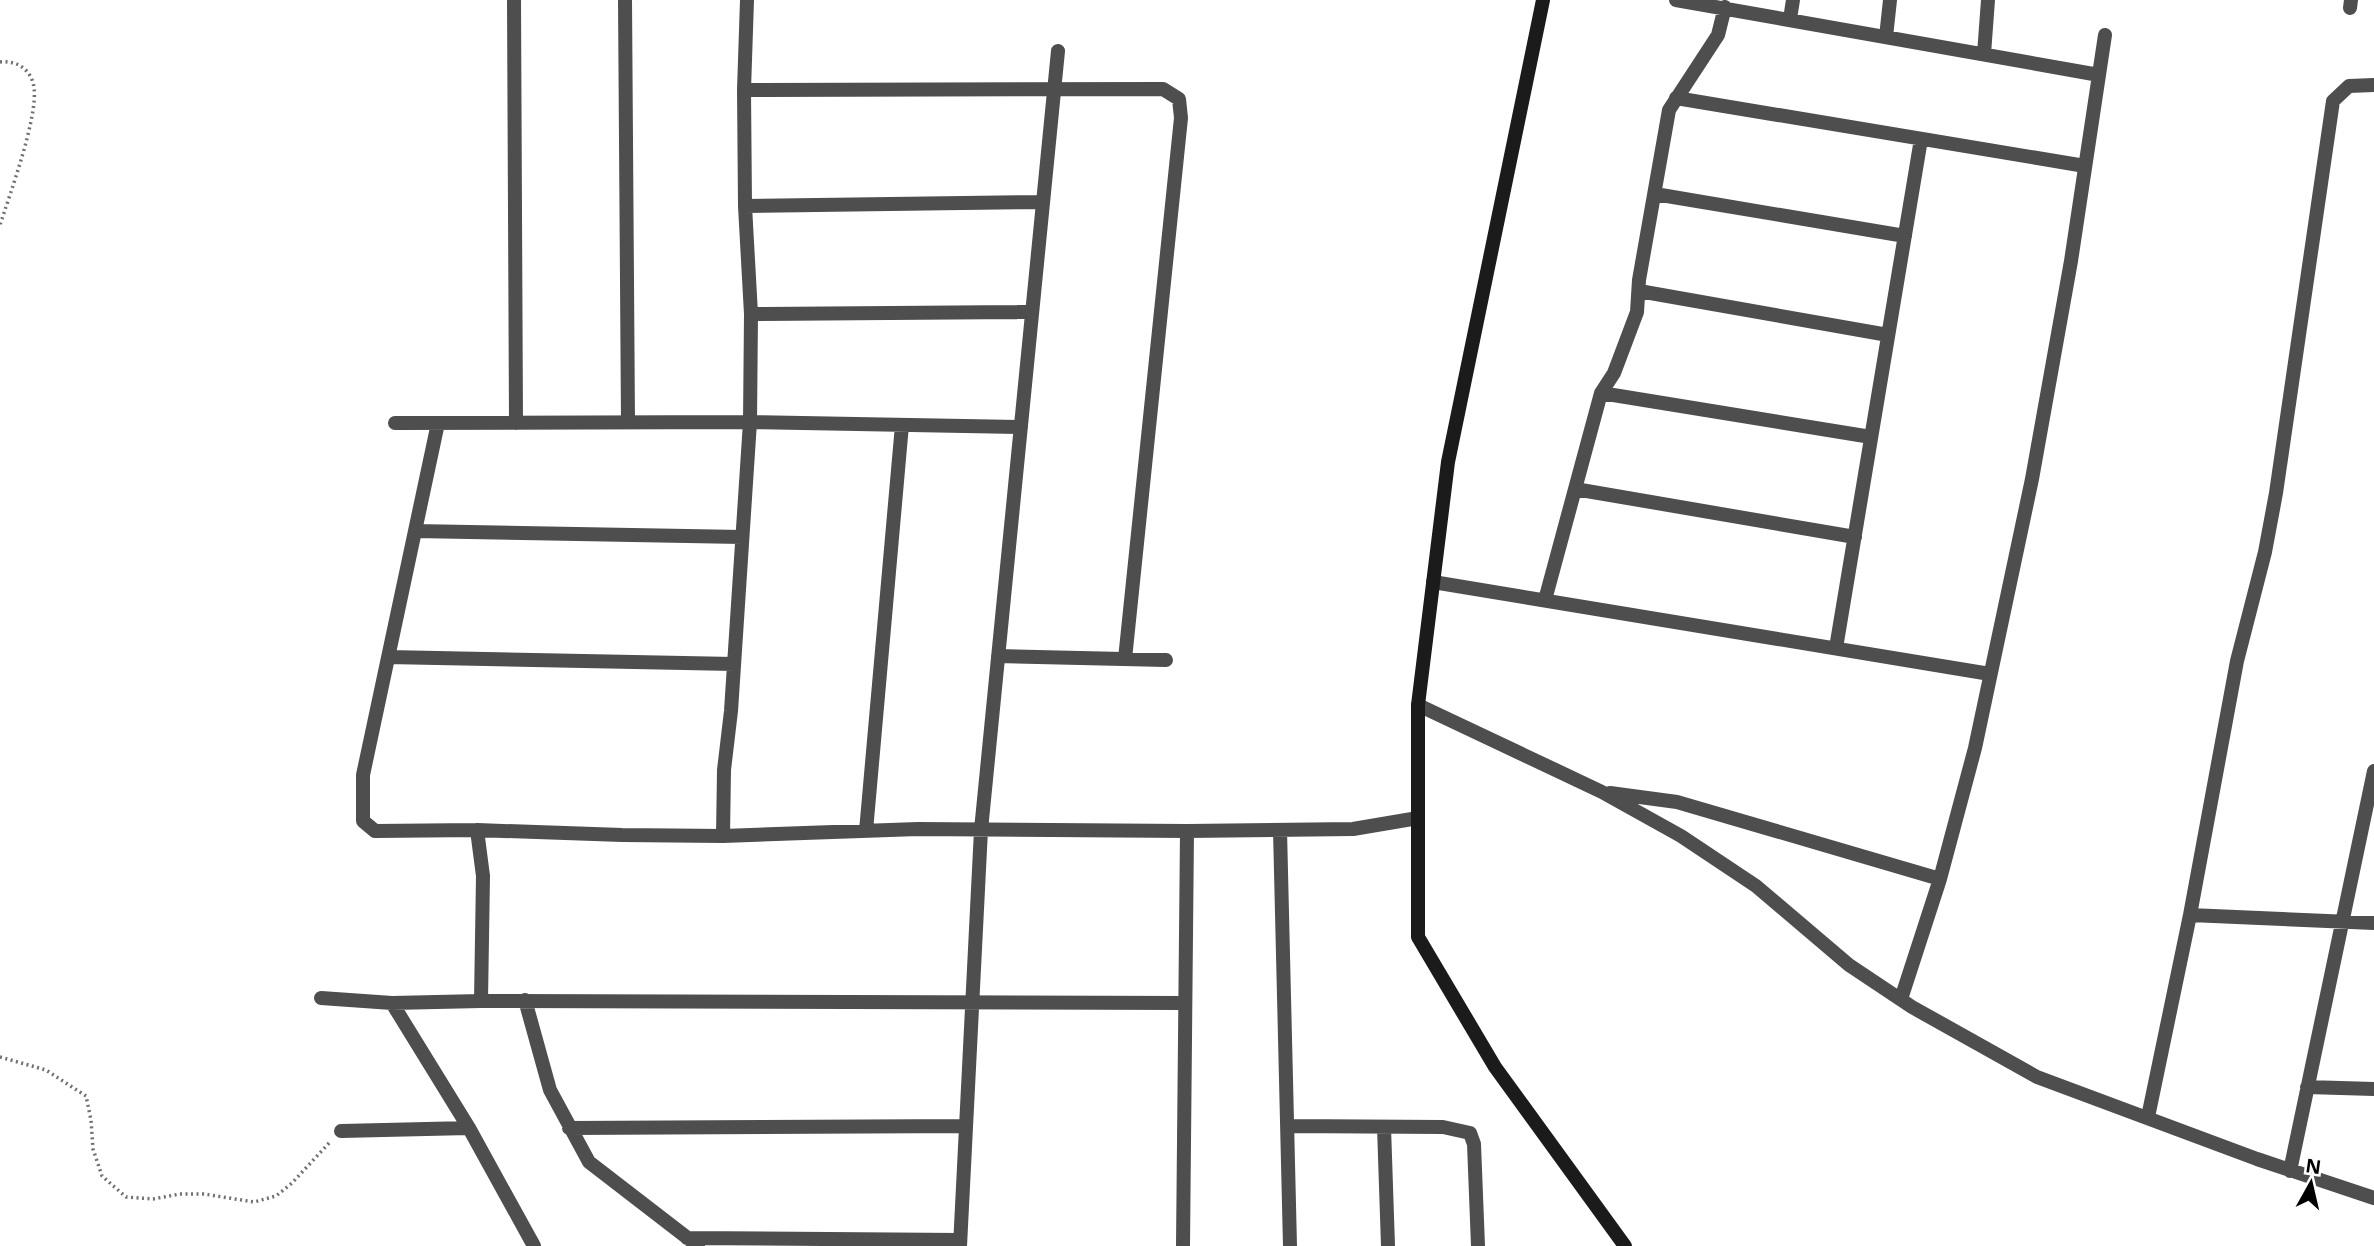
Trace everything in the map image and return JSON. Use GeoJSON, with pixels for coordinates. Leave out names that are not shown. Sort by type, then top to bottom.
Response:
{"type":"FeatureCollection","features":[{"type":"Feature","properties":{"kind":"main road"},"geometry":{"type":"LineString","coordinates":[[1543,0],[1448,462],[1418,705],[1418,937],[1495,1068],[1625,1246]]}},
{"type":"Feature","properties":{"kind":"street"},"geometry":{"type":"LineString","coordinates":[[514,0],[516,423]]}},
{"type":"Feature","properties":{"kind":"street"},"geometry":{"type":"LineString","coordinates":[[625,0],[628,422]]}},
{"type":"Feature","properties":{"kind":"street"},"geometry":{"type":"LineString","coordinates":[[723,836],[724,770],[750,422],[751,314],[745,206],[744,90],[747,0]]}},
{"type":"Feature","properties":{"kind":"street"},"geometry":{"type":"LineString","coordinates":[[1676,0],[2099,75]]}},
{"type":"Feature","properties":{"kind":"street"},"geometry":{"type":"LineString","coordinates":[[1790,19],[1793,0]]}},
{"type":"Feature","properties":{"kind":"street"},"geometry":{"type":"LineString","coordinates":[[1886,37],[1891,0]]}},
{"type":"Feature","properties":{"kind":"street"},"geometry":{"type":"LineString","coordinates":[[1984,54],[1989,0]]}},
{"type":"Feature","properties":{"kind":"street"},"geometry":{"type":"LineString","coordinates":[[1545,600],[1601,393],[1614,373],[1637,312],[1669,110],[1718,35],[1725,7]]}},
{"type":"Feature","properties":{"kind":"street"},"geometry":{"type":"LineString","coordinates":[[1902,999],[1940,879],[1975,748],[2032,479],[2069,275],[2105,35]]}},
{"type":"Feature","properties":{"kind":"street"},"geometry":{"type":"LineString","coordinates":[[525,1000],[550,1090],[589,1162],[693,1242],[960,1243],[981,830],[1058,51]]}},
{"type":"Feature","properties":{"kind":"street"},"geometry":{"type":"LineString","coordinates":[[2148,1117],[2190,915],[2237,661],[2265,552],[2276,492],[2333,101],[2349,86],[2374,85]]}},
{"type":"Feature","properties":{"kind":"street"},"geometry":{"type":"LineString","coordinates":[[744,90],[1163,89],[1180,99],[1181,118],[1125,659]]}},
{"type":"Feature","properties":{"kind":"street"},"geometry":{"type":"LineString","coordinates":[[1676,98],[2085,166]]}},
{"type":"Feature","properties":{"kind":"street"},"geometry":{"type":"LineString","coordinates":[[1836,648],[1921,139]]}},
{"type":"Feature","properties":{"kind":"street"},"geometry":{"type":"LineString","coordinates":[[1655,194],[1905,236]]}},
{"type":"Feature","properties":{"kind":"street"},"geometry":{"type":"LineString","coordinates":[[745,206],[1043,202]]}},
{"type":"Feature","properties":{"kind":"street"},"geometry":{"type":"LineString","coordinates":[[1639,291],[1888,335]]}},
{"type":"Feature","properties":{"kind":"street"},"geometry":{"type":"LineString","coordinates":[[751,314],[1032,312]]}},
{"type":"Feature","properties":{"kind":"street"},"geometry":{"type":"LineString","coordinates":[[1601,393],[1871,437]]}},
{"type":"Feature","properties":{"kind":"street"},"geometry":{"type":"LineString","coordinates":[[395,423],[750,422],[1021,427]]}},
{"type":"Feature","properties":{"kind":"street"},"geometry":{"type":"LineString","coordinates":[[438,423],[363,775],[363,821],[376,831],[477,830],[723,836],[866,831],[1280,830],[1353,828],[1418,818]]}},
{"type":"Feature","properties":{"kind":"street"},"geometry":{"type":"LineString","coordinates":[[866,831],[902,425]]}},
{"type":"Feature","properties":{"kind":"street"},"geometry":{"type":"LineString","coordinates":[[1575,489],[1855,537]]}},
{"type":"Feature","properties":{"kind":"street"},"geometry":{"type":"LineString","coordinates":[[415,531],[742,537]]}},
{"type":"Feature","properties":{"kind":"street"},"geometry":{"type":"LineString","coordinates":[[1433,582],[1990,674]]}},
{"type":"Feature","properties":{"kind":"street"},"geometry":{"type":"LineString","coordinates":[[998,656],[1166,660]]}},
{"type":"Feature","properties":{"kind":"street"},"geometry":{"type":"LineString","coordinates":[[388,657],[734,664]]}},
{"type":"Feature","properties":{"kind":"street"},"geometry":{"type":"LineString","coordinates":[[1418,705],[1602,792],[1681,836],[1756,886],[1849,965],[2037,1077],[2290,1171],[2374,1198]]}},
{"type":"Feature","properties":{"kind":"street"},"geometry":{"type":"LineString","coordinates":[[2290,1171],[2374,771]]}},
{"type":"Feature","properties":{"kind":"street"},"geometry":{"type":"LineString","coordinates":[[1602,792],[1677,802],[1940,879]]}},
{"type":"Feature","properties":{"kind":"street"},"geometry":{"type":"LineString","coordinates":[[477,830],[483,876],[481,1000]]}},
{"type":"Feature","properties":{"kind":"street"},"geometry":{"type":"LineString","coordinates":[[1280,830],[1290,1246]]}},
{"type":"Feature","properties":{"kind":"street"},"geometry":{"type":"LineString","coordinates":[[1183,1246],[1186,831]]}},
{"type":"Feature","properties":{"kind":"street"},"geometry":{"type":"LineString","coordinates":[[2190,915],[2374,923]]}},
{"type":"Feature","properties":{"kind":"street"},"geometry":{"type":"LineString","coordinates":[[321,998],[392,1003],[525,1000],[1185,1003]]}},
{"type":"Feature","properties":{"kind":"street"},"geometry":{"type":"LineString","coordinates":[[392,1003],[469,1128],[534,1246]]}},
{"type":"Feature","properties":{"kind":"street"},"geometry":{"type":"LineString","coordinates":[[2307,1087],[2374,1089]]}},
{"type":"Feature","properties":{"kind":"street"},"geometry":{"type":"LineString","coordinates":[[569,1128],[966,1126]]}},
{"type":"Feature","properties":{"kind":"street"},"geometry":{"type":"LineString","coordinates":[[1288,1126],[1443,1127],[1470,1133],[1474,1144],[1478,1246]]}},
{"type":"Feature","properties":{"kind":"street"},"geometry":{"type":"LineString","coordinates":[[1384,1127],[1388,1246]]}},
{"type":"Feature","properties":{"kind":"street"},"geometry":{"type":"LineString","coordinates":[[341,1131],[469,1128]]}},
{"type":"Feature","properties":{"kind":"path"},"geometry":{"type":"LineString","coordinates":[[0,62],[11,61],[28,71],[34,88],[24,149],[0,225]]}},
{"type":"Feature","properties":{"kind":"path"},"geometry":{"type":"LineString","coordinates":[[0,1057],[46,1070],[86,1096],[93,1149],[102,1176],[126,1197],[153,1199],[180,1194],[204,1194],[254,1202],[275,1196],[292,1183],[341,1131]]}}]}
